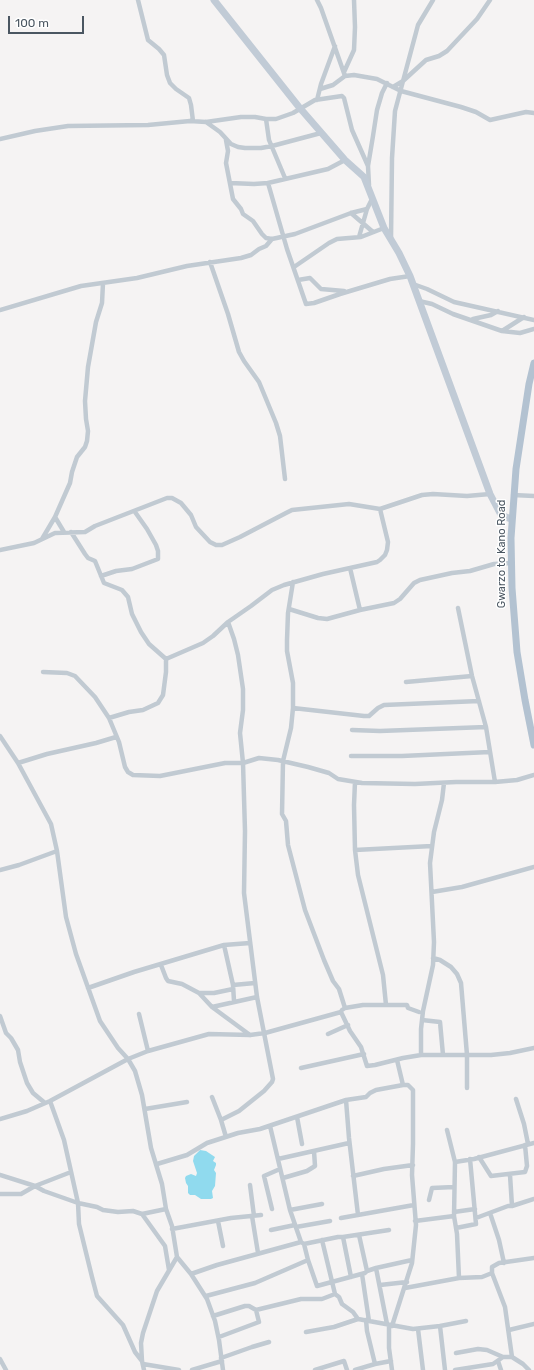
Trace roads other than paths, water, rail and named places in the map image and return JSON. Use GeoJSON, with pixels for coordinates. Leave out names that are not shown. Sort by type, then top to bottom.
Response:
{"type":"FeatureCollection","features":[{"type":"Feature","properties":{"kind":"main road","name":"Gwarzo to Kano Road"},"geometry":{"type":"LineString","coordinates":[[534,363],[519,446],[511,519],[512,588],[517,652],[524,700],[534,745]]}},
{"type":"Feature","properties":{"kind":"street"},"geometry":{"type":"LineString","coordinates":[[138,0],[148,40],[164,55],[167,75],[170,83],[189,98],[193,121]]}},
{"type":"Feature","properties":{"kind":"street"},"geometry":{"type":"LineString","coordinates":[[214,0],[300,109],[346,160],[364,177],[384,228],[405,263],[490,494],[501,515],[511,519]]}},
{"type":"Feature","properties":{"kind":"street"},"geometry":{"type":"LineString","coordinates":[[317,0],[344,74]]}},
{"type":"Feature","properties":{"kind":"street"},"geometry":{"type":"LineString","coordinates":[[320,89],[333,84],[344,74],[354,50],[354,0]]}},
{"type":"Feature","properties":{"kind":"street"},"geometry":{"type":"LineString","coordinates":[[391,239],[395,111],[418,25],[433,0]]}},
{"type":"Feature","properties":{"kind":"street"},"geometry":{"type":"LineString","coordinates":[[393,87],[403,81],[426,60],[439,56],[447,51],[477,19],[490,0]]}},
{"type":"Feature","properties":{"kind":"street"},"geometry":{"type":"LineString","coordinates":[[317,100],[335,46]]}},
{"type":"Feature","properties":{"kind":"street"},"geometry":{"type":"LineString","coordinates":[[344,74],[377,79],[401,91],[461,106],[490,120],[526,112],[534,113]]}},
{"type":"Feature","properties":{"kind":"street"},"geometry":{"type":"LineString","coordinates":[[369,189],[368,166],[378,110],[387,83]]}},
{"type":"Feature","properties":{"kind":"street"},"geometry":{"type":"LineString","coordinates":[[0,139],[35,131],[68,126],[142,126],[193,121],[218,121],[241,117],[266,119],[284,116],[317,100],[335,96],[343,96],[352,130],[368,166]]}},
{"type":"Feature","properties":{"kind":"street"},"geometry":{"type":"LineString","coordinates":[[266,119],[272,146],[285,178]]}},
{"type":"Feature","properties":{"kind":"street"},"geometry":{"type":"LineString","coordinates":[[218,121],[220,132]]}},
{"type":"Feature","properties":{"kind":"street"},"geometry":{"type":"LineString","coordinates":[[206,122],[220,132],[226,140],[238,147],[245,148],[272,146],[321,133]]}},
{"type":"Feature","properties":{"kind":"street"},"geometry":{"type":"LineString","coordinates":[[226,140],[228,151],[226,163],[233,199],[243,214],[253,221],[266,238],[272,239],[295,234],[351,213],[367,209]]}},
{"type":"Feature","properties":{"kind":"street"},"geometry":{"type":"LineString","coordinates":[[230,183],[268,183],[328,169],[346,160]]}},
{"type":"Feature","properties":{"kind":"street"},"geometry":{"type":"LineString","coordinates":[[268,183],[305,304],[307,305],[390,279],[410,276]]}},
{"type":"Feature","properties":{"kind":"street"},"geometry":{"type":"LineString","coordinates":[[359,237],[367,209],[372,198]]}},
{"type":"Feature","properties":{"kind":"street"},"geometry":{"type":"LineString","coordinates":[[351,213],[373,232]]}},
{"type":"Feature","properties":{"kind":"street"},"geometry":{"type":"LineString","coordinates":[[294,267],[337,239],[359,237],[384,228]]}},
{"type":"Feature","properties":{"kind":"street"},"geometry":{"type":"LineString","coordinates":[[0,310],[81,286],[148,276],[187,266],[241,258],[252,255],[259,249],[266,246],[272,239]]}},
{"type":"Feature","properties":{"kind":"street"},"geometry":{"type":"LineString","coordinates":[[210,262],[239,352],[244,362],[260,382],[272,409],[280,436],[285,479]]}},
{"type":"Feature","properties":{"kind":"street"},"geometry":{"type":"LineString","coordinates":[[298,280],[310,278],[321,289],[348,291]]}},
{"type":"Feature","properties":{"kind":"street"},"geometry":{"type":"LineString","coordinates":[[42,540],[55,518],[70,483],[77,457],[85,447],[87,441],[88,431],[85,401],[89,360],[96,322],[102,303],[103,283]]}},
{"type":"Feature","properties":{"kind":"street"},"geometry":{"type":"LineString","coordinates":[[413,284],[427,288],[454,302],[534,320]]}},
{"type":"Feature","properties":{"kind":"street"},"geometry":{"type":"LineString","coordinates":[[419,301],[432,304],[453,314],[502,330],[520,333],[534,329]]}},
{"type":"Feature","properties":{"kind":"street"},"geometry":{"type":"LineString","coordinates":[[472,320],[498,311]]}},
{"type":"Feature","properties":{"kind":"street"},"geometry":{"type":"LineString","coordinates":[[502,330],[524,317]]}},
{"type":"Feature","properties":{"kind":"street"},"geometry":{"type":"LineString","coordinates":[[0,550],[34,543],[55,533],[85,532],[101,524],[135,512],[167,498],[177,500],[186,508],[196,527],[210,542],[216,545],[222,545],[292,510],[349,504],[380,509],[428,494],[467,496],[490,494]]}},
{"type":"Feature","properties":{"kind":"street"},"geometry":{"type":"LineString","coordinates":[[513,495],[534,496]]}},
{"type":"Feature","properties":{"kind":"street"},"geometry":{"type":"LineString","coordinates":[[166,659],[213,636],[228,622],[272,590],[293,582],[377,562],[385,555],[388,542],[380,509]]}},
{"type":"Feature","properties":{"kind":"street"},"geometry":{"type":"LineString","coordinates":[[101,576],[116,570],[132,569],[158,559],[156,545],[148,529],[135,512]]}},
{"type":"Feature","properties":{"kind":"street"},"geometry":{"type":"LineString","coordinates":[[55,518],[64,532]]}},
{"type":"Feature","properties":{"kind":"street"},"geometry":{"type":"LineString","coordinates":[[71,532],[84,554],[88,558],[95,560],[104,583],[122,590],[128,597],[132,614],[141,632],[149,644],[166,659],[163,695],[158,704],[143,710],[129,712],[109,718]]}},
{"type":"Feature","properties":{"kind":"street"},"geometry":{"type":"LineString","coordinates":[[289,609],[318,618],[327,619],[394,603],[400,599],[414,583],[420,580],[452,573],[470,571],[494,564],[511,563]]}},
{"type":"Feature","properties":{"kind":"street"},"geometry":{"type":"LineString","coordinates":[[350,568],[360,610]]}},
{"type":"Feature","properties":{"kind":"street"},"geometry":{"type":"LineString","coordinates":[[293,582],[289,609],[287,651],[293,683],[293,708],[291,728],[283,761],[282,814],[286,821],[288,845],[305,910],[324,960],[339,989],[343,1010],[350,1031],[361,1047],[367,1066],[375,1066],[421,1055],[510,1053],[534,1048]]}},
{"type":"Feature","properties":{"kind":"street"},"geometry":{"type":"LineString","coordinates":[[458,608],[472,676],[486,727],[495,782]]}},
{"type":"Feature","properties":{"kind":"street"},"geometry":{"type":"LineString","coordinates":[[221,1120],[239,1111],[264,1091],[273,1079],[257,997],[244,893],[246,851],[243,763],[240,733],[243,706],[242,689],[238,655],[228,622]]}},
{"type":"Feature","properties":{"kind":"street"},"geometry":{"type":"LineString","coordinates":[[43,672],[67,673],[75,676],[95,697],[109,718],[119,742],[125,767],[128,772],[133,775],[160,776],[225,763],[243,763],[259,758],[283,761],[329,773],[338,779],[355,782],[386,784],[495,782],[517,780],[534,775]]}},
{"type":"Feature","properties":{"kind":"street"},"geometry":{"type":"LineString","coordinates":[[406,682],[472,676]]}},
{"type":"Feature","properties":{"kind":"street"},"geometry":{"type":"LineString","coordinates":[[293,708],[369,716],[384,705],[479,701]]}},
{"type":"Feature","properties":{"kind":"street"},"geometry":{"type":"LineString","coordinates":[[352,730],[380,731],[486,727]]}},
{"type":"Feature","properties":{"kind":"street"},"geometry":{"type":"LineString","coordinates":[[0,736],[18,763],[51,824],[57,851],[68,927],[76,954],[100,1021],[118,1048],[128,1058],[138,1082],[145,1109],[151,1148],[162,1184],[177,1257],[206,1296],[218,1337],[223,1370]]}},
{"type":"Feature","properties":{"kind":"street"},"geometry":{"type":"LineString","coordinates":[[18,763],[47,754],[116,737]]}},
{"type":"Feature","properties":{"kind":"street"},"geometry":{"type":"LineString","coordinates":[[351,756],[402,756],[490,752]]}},
{"type":"Feature","properties":{"kind":"street"},"geometry":{"type":"LineString","coordinates":[[355,782],[355,850],[358,875],[384,975],[386,1005]]}},
{"type":"Feature","properties":{"kind":"street"},"geometry":{"type":"LineString","coordinates":[[421,1055],[422,1020],[431,978],[434,942],[430,863],[444,783]]}},
{"type":"Feature","properties":{"kind":"street"},"geometry":{"type":"LineString","coordinates":[[355,850],[432,846]]}},
{"type":"Feature","properties":{"kind":"street"},"geometry":{"type":"LineString","coordinates":[[0,870],[19,865],[57,851]]}},
{"type":"Feature","properties":{"kind":"street"},"geometry":{"type":"LineString","coordinates":[[432,892],[462,887],[534,867]]}},
{"type":"Feature","properties":{"kind":"street"},"geometry":{"type":"LineString","coordinates":[[88,988],[134,972],[224,945],[250,943]]}},
{"type":"Feature","properties":{"kind":"street"},"geometry":{"type":"LineString","coordinates":[[224,945],[233,987],[234,1001]]}},
{"type":"Feature","properties":{"kind":"street"},"geometry":{"type":"LineString","coordinates":[[433,958],[440,960],[451,967],[457,974],[461,983],[467,1055],[467,1088]]}},
{"type":"Feature","properties":{"kind":"street"},"geometry":{"type":"LineString","coordinates":[[161,965],[168,981],[182,984],[199,993],[212,1007],[250,1035]]}},
{"type":"Feature","properties":{"kind":"street"},"geometry":{"type":"LineString","coordinates":[[199,993],[214,993],[255,982]]}},
{"type":"Feature","properties":{"kind":"street"},"geometry":{"type":"LineString","coordinates":[[212,1007],[257,997]]}},
{"type":"Feature","properties":{"kind":"street"},"geometry":{"type":"LineString","coordinates":[[0,1118],[27,1111],[48,1102],[128,1058],[210,1034],[250,1035],[265,1033],[363,1005],[407,1005],[408,1008],[419,1012]]}},
{"type":"Feature","properties":{"kind":"street"},"geometry":{"type":"LineString","coordinates":[[139,1014],[148,1051]]}},
{"type":"Feature","properties":{"kind":"street"},"geometry":{"type":"LineString","coordinates":[[0,1016],[6,1033],[11,1038],[18,1050],[20,1062],[27,1083],[33,1093],[48,1102],[64,1140],[78,1203],[79,1224],[97,1296],[123,1325],[135,1352],[142,1362],[179,1370]]}},
{"type":"Feature","properties":{"kind":"street"},"geometry":{"type":"LineString","coordinates":[[422,1020],[440,1022],[443,1055]]}},
{"type":"Feature","properties":{"kind":"street"},"geometry":{"type":"LineString","coordinates":[[328,1034],[348,1025]]}},
{"type":"Feature","properties":{"kind":"street"},"geometry":{"type":"LineString","coordinates":[[301,1068],[364,1054]]}},
{"type":"Feature","properties":{"kind":"street"},"geometry":{"type":"LineString","coordinates":[[397,1060],[403,1085]]}},
{"type":"Feature","properties":{"kind":"street"},"geometry":{"type":"LineString","coordinates":[[157,1164],[187,1155],[207,1143],[238,1133],[270,1126],[346,1100],[366,1097],[376,1090],[408,1085],[413,1090],[415,1240],[407,1282],[390,1325]]}},
{"type":"Feature","properties":{"kind":"street"},"geometry":{"type":"LineString","coordinates":[[212,1096],[226,1137]]}},
{"type":"Feature","properties":{"kind":"street"},"geometry":{"type":"LineString","coordinates":[[479,1157],[491,1176],[526,1172],[527,1145],[524,1124],[516,1099]]}},
{"type":"Feature","properties":{"kind":"street"},"geometry":{"type":"LineString","coordinates":[[346,1100],[349,1143],[358,1215]]}},
{"type":"Feature","properties":{"kind":"street"},"geometry":{"type":"LineString","coordinates":[[145,1109],[188,1102]]}},
{"type":"Feature","properties":{"kind":"street"},"geometry":{"type":"LineString","coordinates":[[297,1117],[302,1144]]}},
{"type":"Feature","properties":{"kind":"street"},"geometry":{"type":"LineString","coordinates":[[270,1126],[290,1210],[303,1243],[317,1286],[362,1274],[376,1268],[412,1260]]}},
{"type":"Feature","properties":{"kind":"street"},"geometry":{"type":"LineString","coordinates":[[447,1130],[455,1162],[454,1214],[459,1278]]}},
{"type":"Feature","properties":{"kind":"street"},"geometry":{"type":"LineString","coordinates":[[278,1159],[349,1143]]}},
{"type":"Feature","properties":{"kind":"street"},"geometry":{"type":"LineString","coordinates":[[455,1162],[534,1143]]}},
{"type":"Feature","properties":{"kind":"street"},"geometry":{"type":"LineString","coordinates":[[283,1178],[307,1171],[315,1166],[314,1151]]}},
{"type":"Feature","properties":{"kind":"street"},"geometry":{"type":"LineString","coordinates":[[456,1228],[475,1225],[476,1218],[470,1159]]}},
{"type":"Feature","properties":{"kind":"street"},"geometry":{"type":"LineString","coordinates":[[353,1176],[384,1169],[413,1165]]}},
{"type":"Feature","properties":{"kind":"street"},"geometry":{"type":"LineString","coordinates":[[272,1209],[264,1176],[280,1169]]}},
{"type":"Feature","properties":{"kind":"street"},"geometry":{"type":"LineString","coordinates":[[0,1194],[21,1194],[35,1186],[71,1172]]}},
{"type":"Feature","properties":{"kind":"street"},"geometry":{"type":"LineString","coordinates":[[510,1174],[512,1206]]}},
{"type":"Feature","properties":{"kind":"street"},"geometry":{"type":"LineString","coordinates":[[0,1175],[35,1186],[78,1203],[111,1212],[133,1211],[142,1214],[166,1209]]}},
{"type":"Feature","properties":{"kind":"street"},"geometry":{"type":"LineString","coordinates":[[250,1185],[258,1254]]}},
{"type":"Feature","properties":{"kind":"street"},"geometry":{"type":"LineString","coordinates":[[429,1200],[432,1188],[454,1187]]}},
{"type":"Feature","properties":{"kind":"street"},"geometry":{"type":"LineString","coordinates":[[476,1218],[508,1206],[534,1199]]}},
{"type":"Feature","properties":{"kind":"street"},"geometry":{"type":"LineString","coordinates":[[290,1210],[322,1204]]}},
{"type":"Feature","properties":{"kind":"street"},"geometry":{"type":"LineString","coordinates":[[341,1218],[414,1205]]}},
{"type":"Feature","properties":{"kind":"street"},"geometry":{"type":"LineString","coordinates":[[415,1221],[475,1209]]}},
{"type":"Feature","properties":{"kind":"street"},"geometry":{"type":"LineString","coordinates":[[490,1213],[499,1240],[504,1263]]}},
{"type":"Feature","properties":{"kind":"street"},"geometry":{"type":"LineString","coordinates":[[142,1214],[165,1246],[169,1270]]}},
{"type":"Feature","properties":{"kind":"street"},"geometry":{"type":"LineString","coordinates":[[172,1229],[261,1215]]}},
{"type":"Feature","properties":{"kind":"street"},"geometry":{"type":"LineString","coordinates":[[218,1221],[223,1246]]}},
{"type":"Feature","properties":{"kind":"street"},"geometry":{"type":"LineString","coordinates":[[271,1230],[330,1221]]}},
{"type":"Feature","properties":{"kind":"street"},"geometry":{"type":"LineString","coordinates":[[191,1274],[217,1265],[303,1243],[389,1230]]}},
{"type":"Feature","properties":{"kind":"street"},"geometry":{"type":"LineString","coordinates":[[359,1235],[367,1271]]}},
{"type":"Feature","properties":{"kind":"street"},"geometry":{"type":"LineString","coordinates":[[343,1237],[351,1277]]}},
{"type":"Feature","properties":{"kind":"street"},"geometry":{"type":"LineString","coordinates":[[322,1240],[335,1294],[339,1297],[342,1304],[353,1312],[358,1319]]}},
{"type":"Feature","properties":{"kind":"street"},"geometry":{"type":"LineString","coordinates":[[165,1246],[176,1248]]}},
{"type":"Feature","properties":{"kind":"street"},"geometry":{"type":"LineString","coordinates":[[144,1370],[141,1343],[160,1285],[164,1281],[177,1257]]}},
{"type":"Feature","properties":{"kind":"street"},"geometry":{"type":"LineString","coordinates":[[512,1357],[505,1308],[492,1273],[492,1267],[499,1263],[534,1258]]}},
{"type":"Feature","properties":{"kind":"street"},"geometry":{"type":"LineString","coordinates":[[206,1296],[255,1283],[308,1260]]}},
{"type":"Feature","properties":{"kind":"street"},"geometry":{"type":"LineString","coordinates":[[376,1268],[390,1325],[389,1348],[392,1370]]}},
{"type":"Feature","properties":{"kind":"street"},"geometry":{"type":"LineString","coordinates":[[405,1288],[459,1278],[482,1277],[492,1273]]}},
{"type":"Feature","properties":{"kind":"street"},"geometry":{"type":"LineString","coordinates":[[362,1274],[368,1321],[367,1331],[376,1364]]}},
{"type":"Feature","properties":{"kind":"street"},"geometry":{"type":"LineString","coordinates":[[380,1286],[407,1282]]}},
{"type":"Feature","properties":{"kind":"street"},"geometry":{"type":"LineString","coordinates":[[213,1316],[245,1306],[249,1306],[256,1310],[300,1299],[322,1299],[335,1294]]}},
{"type":"Feature","properties":{"kind":"street"},"geometry":{"type":"LineString","coordinates":[[218,1337],[259,1322],[256,1310]]}},
{"type":"Feature","properties":{"kind":"street"},"geometry":{"type":"LineString","coordinates":[[306,1332],[334,1327],[358,1319],[418,1329],[466,1321]]}},
{"type":"Feature","properties":{"kind":"street"},"geometry":{"type":"LineString","coordinates":[[509,1330],[534,1324]]}},
{"type":"Feature","properties":{"kind":"street"},"geometry":{"type":"LineString","coordinates":[[440,1326],[445,1370]]}},
{"type":"Feature","properties":{"kind":"street"},"geometry":{"type":"LineString","coordinates":[[418,1329],[423,1370]]}},
{"type":"Feature","properties":{"kind":"street"},"geometry":{"type":"LineString","coordinates":[[192,1370],[269,1342]]}},
{"type":"Feature","properties":{"kind":"street"},"geometry":{"type":"LineString","coordinates":[[456,1353],[478,1349],[487,1350],[503,1357],[512,1357],[529,1370]]}},
{"type":"Feature","properties":{"kind":"street"},"geometry":{"type":"LineString","coordinates":[[455,1370],[493,1364],[503,1357]]}},
{"type":"Feature","properties":{"kind":"street"},"geometry":{"type":"LineString","coordinates":[[0,1359],[6,1370]]}},
{"type":"Feature","properties":{"kind":"street"},"geometry":{"type":"LineString","coordinates":[[314,1370],[344,1361],[347,1370]]}},
{"type":"Feature","properties":{"kind":"street"},"geometry":{"type":"LineString","coordinates":[[355,1370],[391,1361]]}},
{"type":"Feature","properties":{"kind":"street"},"geometry":{"type":"LineString","coordinates":[[498,1361],[501,1370]]}},
{"type":"Feature","properties":{"kind":"water"},"geometry":{"type":"Polygon","coordinates":[[[200,1150],[206,1151],[215,1157],[213,1161],[216,1163],[214,1170],[216,1173],[215,1186],[212,1191],[213,1198],[211,1199],[201,1199],[188,1193],[188,1186],[185,1178],[191,1174],[196,1176],[197,1173],[193,1161],[194,1156],[200,1150]]]}}]}
